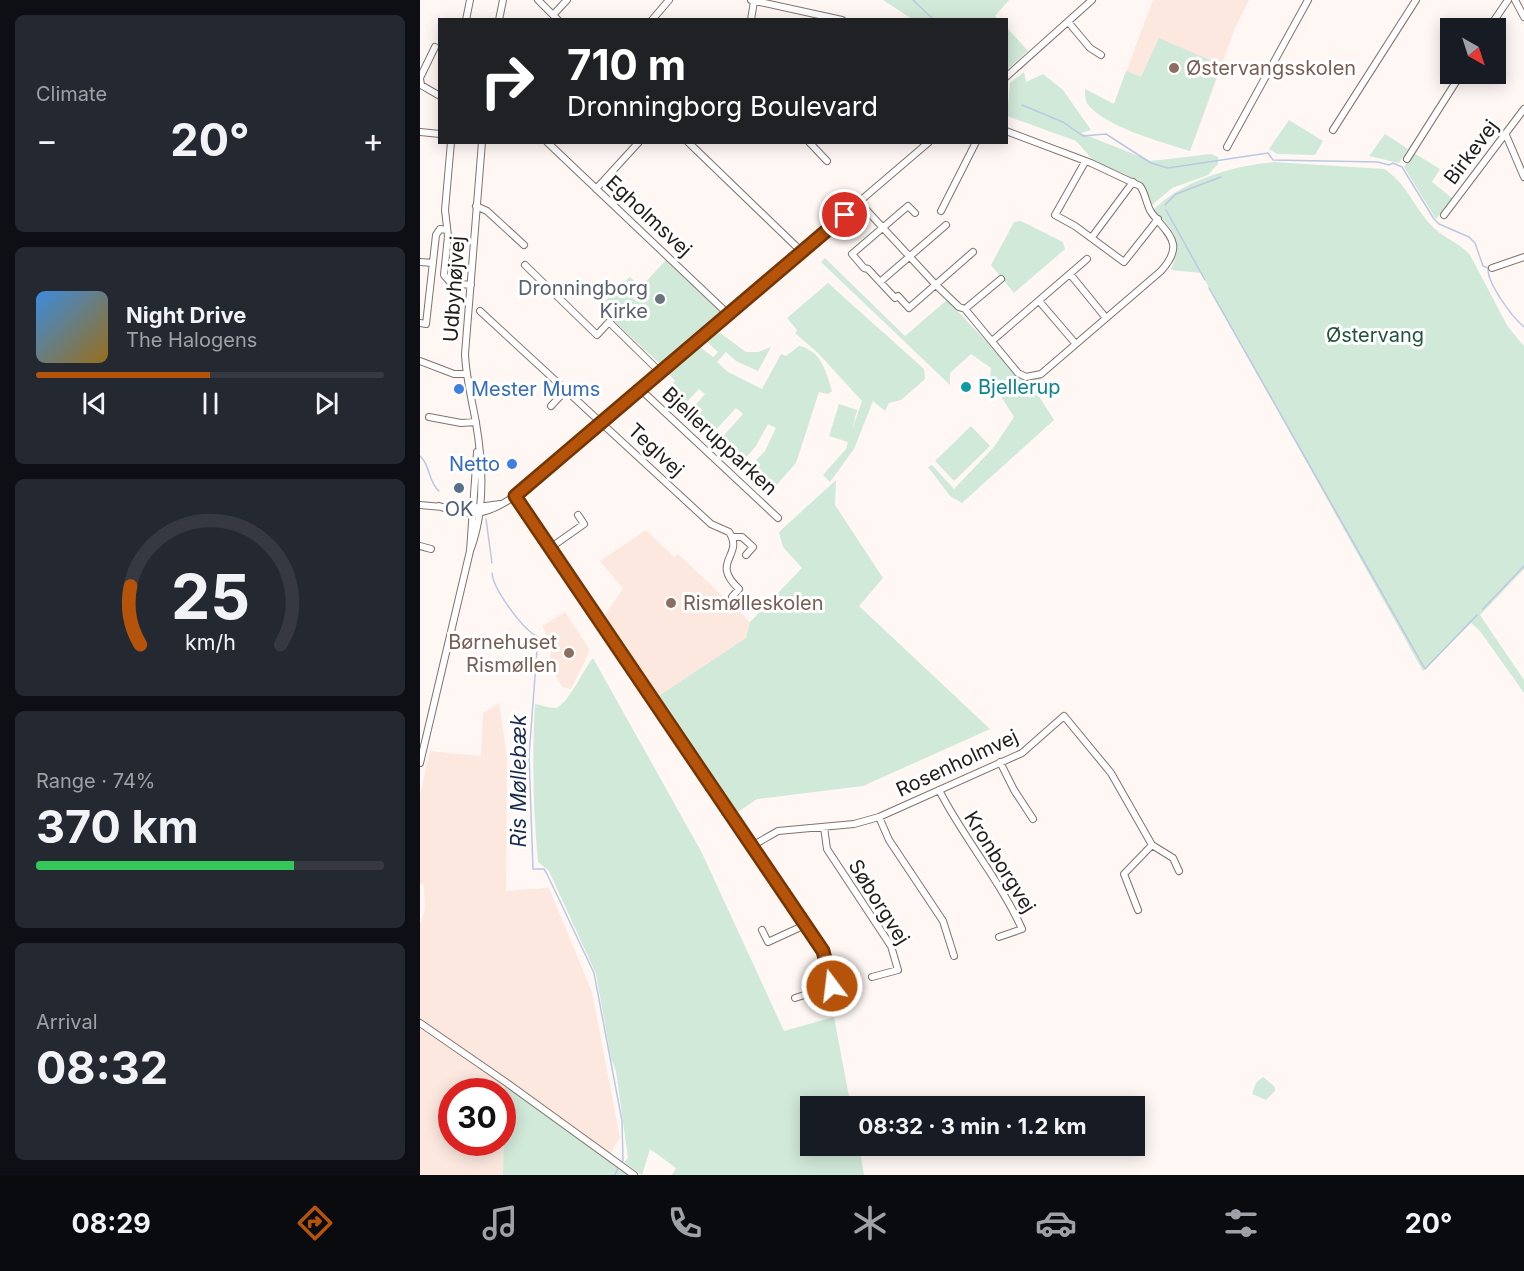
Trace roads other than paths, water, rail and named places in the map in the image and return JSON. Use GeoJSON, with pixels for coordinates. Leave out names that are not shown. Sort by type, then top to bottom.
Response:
{"type":"FeatureCollection","features":[{"type":"Feature","properties":{"kind":"street"},"geometry":{"type":"LineString","coordinates":[[466,18],[470,0]]}},
{"type":"Feature","properties":{"kind":"street"},"geometry":{"type":"LineString","coordinates":[[499,18],[503,0]]}},
{"type":"Feature","properties":{"kind":"street"},"geometry":{"type":"LineString","coordinates":[[538,0],[556,17],[567,0]]}},
{"type":"Feature","properties":{"kind":"street"},"geometry":{"type":"LineString","coordinates":[[654,18],[669,0]]}},
{"type":"Feature","properties":{"kind":"street"},"geometry":{"type":"LineString","coordinates":[[751,18],[753,0],[833,18]]}},
{"type":"Feature","properties":{"kind":"street"},"geometry":{"type":"LineString","coordinates":[[1008,75],[1092,0]]}},
{"type":"Feature","properties":{"kind":"street"},"geometry":{"type":"LineString","coordinates":[[1227,147],[1308,0]]}},
{"type":"Feature","properties":{"kind":"street"},"geometry":{"type":"LineString","coordinates":[[1333,130],[1416,0]]}},
{"type":"Feature","properties":{"kind":"street"},"geometry":{"type":"LineString","coordinates":[[1496,18],[1508,0]]}},
{"type":"Feature","properties":{"kind":"street"},"geometry":{"type":"LineString","coordinates":[[1515,0],[1524,16]]}},
{"type":"Feature","properties":{"kind":"street"},"geometry":{"type":"LineString","coordinates":[[1069,23],[1090,48],[1101,55]]}},
{"type":"Feature","properties":{"kind":"street"},"geometry":{"type":"LineString","coordinates":[[435,47],[420,78],[421,85],[438,95]]}},
{"type":"Feature","properties":{"kind":"street"},"geometry":{"type":"LineString","coordinates":[[1407,159],[1455,84]]}},
{"type":"Feature","properties":{"kind":"street","name":"Birkevej"},"geometry":{"type":"LineString","coordinates":[[1444,215],[1524,109]]}},
{"type":"Feature","properties":{"kind":"street"},"geometry":{"type":"LineString","coordinates":[[420,132],[438,134]]}},
{"type":"Feature","properties":{"kind":"street"},"geometry":{"type":"LineString","coordinates":[[859,202],[908,257],[958,307],[965,309],[1018,372],[1026,376],[1041,374],[1170,262],[1174,252],[1173,241],[1170,231],[1150,209],[1145,194],[1133,182],[1008,132]]}},
{"type":"Feature","properties":{"kind":"street"},"geometry":{"type":"LineString","coordinates":[[1506,135],[1524,177]]}},
{"type":"Feature","properties":{"kind":"street"},"geometry":{"type":"LineString","coordinates":[[452,144],[445,210],[447,230],[444,275],[451,284],[471,285]]}},
{"type":"Feature","properties":{"kind":"street","name":"Udbyhøjvej"},"geometry":{"type":"LineString","coordinates":[[420,763],[470,551],[475,511],[478,438],[466,374],[482,144]]}},
{"type":"Feature","properties":{"kind":"street","name":"Egholmsvej"},"geometry":{"type":"LineString","coordinates":[[549,144],[727,313]]}},
{"type":"Feature","properties":{"kind":"street"},"geometry":{"type":"LineString","coordinates":[[596,189],[637,144]]}},
{"type":"Feature","properties":{"kind":"street"},"geometry":{"type":"LineString","coordinates":[[690,144],[802,252]]}},
{"type":"Feature","properties":{"kind":"street"},"geometry":{"type":"LineString","coordinates":[[811,144],[827,161]]}},
{"type":"Feature","properties":{"kind":"street"},"geometry":{"type":"LineString","coordinates":[[420,505],[475,511],[504,503],[515,496],[927,144]]}},
{"type":"Feature","properties":{"kind":"street"},"geometry":{"type":"LineString","coordinates":[[940,210],[975,144]]}},
{"type":"Feature","properties":{"kind":"street"},"geometry":{"type":"LineString","coordinates":[[1085,162],[1055,215],[1092,237],[1124,262],[1158,219]]}},
{"type":"Feature","properties":{"kind":"street"},"geometry":{"type":"LineString","coordinates":[[1092,237],[1133,182]]}},
{"type":"Feature","properties":{"kind":"street"},"geometry":{"type":"LineString","coordinates":[[476,206],[487,211],[524,245]]}},
{"type":"Feature","properties":{"kind":"street"},"geometry":{"type":"LineString","coordinates":[[915,213],[908,206],[852,254],[864,268],[868,269],[909,308],[973,252]]}},
{"type":"Feature","properties":{"kind":"street"},"geometry":{"type":"LineString","coordinates":[[880,282],[946,225]]}},
{"type":"Feature","properties":{"kind":"street"},"geometry":{"type":"LineString","coordinates":[[420,323],[426,324],[437,231],[447,230]]}},
{"type":"Feature","properties":{"kind":"street"},"geometry":{"type":"LineString","coordinates":[[1492,268],[1524,257]]}},
{"type":"Feature","properties":{"kind":"street"},"geometry":{"type":"LineString","coordinates":[[992,341],[1087,259]]}},
{"type":"Feature","properties":{"kind":"street"},"geometry":{"type":"LineString","coordinates":[[420,262],[433,263]]}},
{"type":"Feature","properties":{"kind":"street"},"geometry":{"type":"LineString","coordinates":[[525,265],[597,335],[609,322],[659,371]]}},
{"type":"Feature","properties":{"kind":"street"},"geometry":{"type":"LineString","coordinates":[[1070,274],[1106,318]]}},
{"type":"Feature","properties":{"kind":"street"},"geometry":{"type":"LineString","coordinates":[[965,309],[1001,279]]}},
{"type":"Feature","properties":{"kind":"street"},"geometry":{"type":"LineString","coordinates":[[1039,301],[1076,343]]}},
{"type":"Feature","properties":{"kind":"street","name":"Teglvej"},"geometry":{"type":"LineString","coordinates":[[480,311],[711,524],[729,532],[732,537],[742,537],[753,547],[746,555]]}},
{"type":"Feature","properties":{"kind":"street"},"geometry":{"type":"LineString","coordinates":[[420,362],[454,374],[466,374]]}},
{"type":"Feature","properties":{"kind":"street","name":"Bjellerupparken"},"geometry":{"type":"LineString","coordinates":[[639,388],[778,518]]}},
{"type":"Feature","properties":{"kind":"street"},"geometry":{"type":"LineString","coordinates":[[551,406],[566,390]]}},
{"type":"Feature","properties":{"kind":"street"},"geometry":{"type":"LineString","coordinates":[[429,417],[461,423],[476,422]]}},
{"type":"Feature","properties":{"kind":"street"},"geometry":{"type":"LineString","coordinates":[[515,496],[823,951],[832,986],[795,998]]}},
{"type":"Feature","properties":{"kind":"street"},"geometry":{"type":"LineString","coordinates":[[550,548],[584,524],[578,515]]}},
{"type":"Feature","properties":{"kind":"street"},"geometry":{"type":"LineString","coordinates":[[732,537],[734,545],[725,570],[727,578],[739,589],[732,597]]}},
{"type":"Feature","properties":{"kind":"street"},"geometry":{"type":"LineString","coordinates":[[420,546],[431,549]]}},
{"type":"Feature","properties":{"kind":"street","name":"Rosenholmvej"},"geometry":{"type":"LineString","coordinates":[[752,846],[778,831],[824,827],[879,817],[1029,748],[1064,717],[1098,756],[1130,801],[1152,845]]}},
{"type":"Feature","properties":{"kind":"street"},"geometry":{"type":"LineString","coordinates":[[1000,762],[1014,790],[1034,819]]}},
{"type":"Feature","properties":{"kind":"street","name":"Kronborgvej"},"geometry":{"type":"LineString","coordinates":[[939,790],[952,815],[1009,900],[1022,929],[999,937]]}},
{"type":"Feature","properties":{"kind":"street"},"geometry":{"type":"LineString","coordinates":[[879,817],[889,840],[943,921],[954,956]]}},
{"type":"Feature","properties":{"kind":"street","name":"Søborgvej"},"geometry":{"type":"LineString","coordinates":[[824,827],[827,849],[891,946],[898,970],[872,977]]}},
{"type":"Feature","properties":{"kind":"street"},"geometry":{"type":"LineString","coordinates":[[1138,910],[1124,874],[1152,845],[1173,858],[1179,871]]}},
{"type":"Feature","properties":{"kind":"street"},"geometry":{"type":"LineString","coordinates":[[762,930],[768,942],[805,925]]}},
{"type":"Feature","properties":{"kind":"street"},"geometry":{"type":"LineString","coordinates":[[420,1023],[634,1175]]}},
{"type":"Feature","properties":{"kind":"waterway"},"geometry":{"type":"LineString","coordinates":[[913,0],[932,18]]}},
{"type":"Feature","properties":{"kind":"waterway"},"geometry":{"type":"LineString","coordinates":[[1022,105],[1063,122],[1083,136],[1106,134],[1151,163],[1168,168],[1268,153],[1273,160],[1378,162],[1389,165],[1393,163],[1402,167],[1439,224],[1469,237],[1475,243],[1483,266],[1488,268],[1496,291],[1513,316],[1524,327]]}},
{"type":"Feature","properties":{"kind":"waterway"},"geometry":{"type":"LineString","coordinates":[[1165,205],[1176,194],[1221,177]]}},
{"type":"Feature","properties":{"kind":"waterway"},"geometry":{"type":"LineString","coordinates":[[1166,210],[1205,280]]}},
{"type":"Feature","properties":{"kind":"waterway"},"geometry":{"type":"LineString","coordinates":[[1209,288],[1425,669],[1477,615]]}},
{"type":"Feature","properties":{"kind":"waterway","name":"Ris Møllebæk"},"geometry":{"type":"LineString","coordinates":[[420,456],[439,491]]}},
{"type":"Feature","properties":{"kind":"waterway","name":"Ris Møllebæk"},"geometry":{"type":"LineString","coordinates":[[486,519],[492,563]]}},
{"type":"Feature","properties":{"kind":"waterway"},"geometry":{"type":"LineString","coordinates":[[1483,609],[1524,566]]}},
{"type":"Feature","properties":{"kind":"waterway","name":"Ris Møllebæk"},"geometry":{"type":"LineString","coordinates":[[492,573],[498,589],[510,608],[538,637],[529,756],[533,869],[544,869],[547,874],[594,973],[622,1121],[623,1161]]}},
{"type":"Feature","properties":{"kind":"waterway","name":"Ris Møllebæk"},"geometry":{"type":"LineString","coordinates":[[615,1175],[618,1168]]}},
{"type":"Feature","properties":{"kind":"place","name":"Østervangsskolen"},"geometry":{"type":"Point","coordinates":[1174,68]}},
{"type":"Feature","properties":{"kind":"place","name":"Dronningborg Kirke"},"geometry":{"type":"Point","coordinates":[660,299]}},
{"type":"Feature","properties":{"kind":"place","name":"Bjellerup"},"geometry":{"type":"Point","coordinates":[966,387]}},
{"type":"Feature","properties":{"kind":"place","name":"Mester Mums"},"geometry":{"type":"Point","coordinates":[459,389]}},
{"type":"Feature","properties":{"kind":"place","name":"Netto"},"geometry":{"type":"Point","coordinates":[512,464]}},
{"type":"Feature","properties":{"kind":"place","name":"OK"},"geometry":{"type":"Point","coordinates":[459,488]}},
{"type":"Feature","properties":{"kind":"place","name":"Rismølleskolen"},"geometry":{"type":"Point","coordinates":[671,603]}},
{"type":"Feature","properties":{"kind":"place","name":"Børnehuset Rismøllen"},"geometry":{"type":"Point","coordinates":[569,653]}},
{"type":"Feature","properties":{"kind":"park label","name":"Østervang"},"geometry":{"type":"Point","coordinates":[1375,335]}}]}
